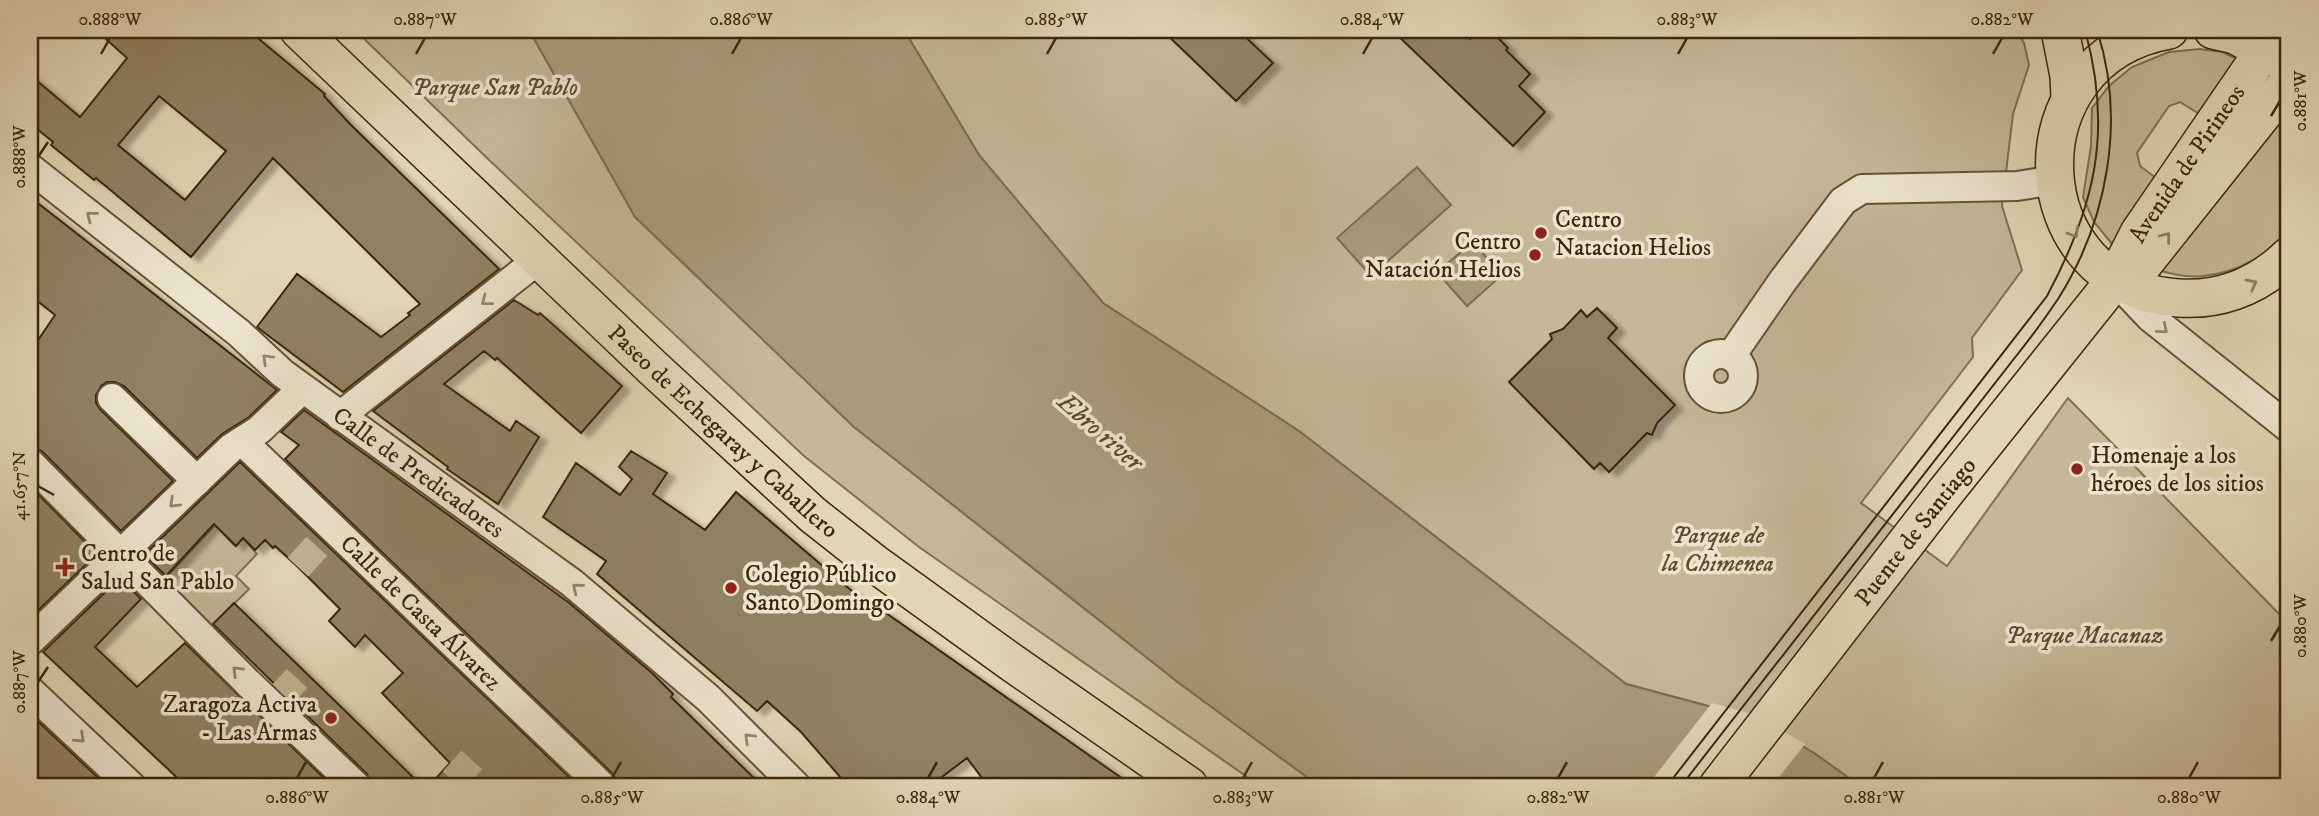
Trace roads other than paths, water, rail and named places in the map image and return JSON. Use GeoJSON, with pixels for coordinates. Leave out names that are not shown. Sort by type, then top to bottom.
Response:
{"type":"FeatureCollection","features":[{"type":"Feature","properties":{"kind":"main road","name":"Paseo de Echegaray y Caballero"},"geometry":{"type":"LineString","coordinates":[[299,30],[733,444],[813,515],[1021,670],[1189,786]]}},
{"type":"Feature","properties":{"kind":"main road"},"geometry":{"type":"LineString","coordinates":[[2060,30],[2069,76],[2070,98]]}},
{"type":"Feature","properties":{"kind":"main road"},"geometry":{"type":"LineString","coordinates":[[2169,30],[2152,33],[2127,43],[2105,58],[2085,76],[2070,98],[2059,124],[2054,152],[2055,180],[2060,205],[2071,229],[2084,249],[2115,280],[2162,297],[2192,299],[2240,290],[2262,278],[2289,256]]}},
{"type":"Feature","properties":{"kind":"main road","name":"Avenida de Pirineos"},"geometry":{"type":"LineString","coordinates":[[2115,280],[2139,233],[2277,48],[2213,30]]}},
{"type":"Feature","properties":{"kind":"main road","name":"Avenida de Pirineos"},"geometry":{"type":"LineString","coordinates":[[2115,280],[2148,261],[2289,81]]}},
{"type":"Feature","properties":{"kind":"main road","name":"Puente de Santiago"},"geometry":{"type":"LineString","coordinates":[[1718,786],[1944,494],[2115,280]]}},
{"type":"Feature","properties":{"kind":"street","name":"Calle de Predicadores"},"geometry":{"type":"LineString","coordinates":[[30,168],[239,332],[302,389],[572,583],[708,698],[796,786]]}},
{"type":"Feature","properties":{"kind":"street"},"geometry":{"type":"LineString","coordinates":[[1731,356],[1782,282],[1843,201],[1853,193],[1862,189],[1893,187],[2017,186],[2055,180]]}},
{"type":"Feature","properties":{"kind":"street"},"geometry":{"type":"LineString","coordinates":[[340,415],[539,259]]}},
{"type":"Feature","properties":{"kind":"street"},"geometry":{"type":"LineString","coordinates":[[2115,280],[2160,326],[2289,428]]}},
{"type":"Feature","properties":{"kind":"street"},"geometry":{"type":"LineString","coordinates":[[30,641],[232,448],[259,430],[302,389]]}},
{"type":"Feature","properties":{"kind":"street"},"geometry":{"type":"LineString","coordinates":[[112,398],[197,481]]}},
{"type":"Feature","properties":{"kind":"street","name":"Calle de Casta Álvarez"},"geometry":{"type":"LineString","coordinates":[[243,441],[330,531],[589,782]]}},
{"type":"Feature","properties":{"kind":"street"},"geometry":{"type":"LineString","coordinates":[[30,463],[275,702],[356,786]]}},
{"type":"Feature","properties":{"kind":"street"},"geometry":{"type":"LineString","coordinates":[[30,691],[131,786]]}},
{"type":"Feature","properties":{"kind":"water","name":"Ebro river"},"geometry":{"type":"Polygon","coordinates":[[[529,30],[904,30],[979,155],[1103,303],[1299,431],[1626,684],[1753,718],[1814,753],[1860,786],[1319,786],[1179,683],[854,427],[635,217],[529,30]]]}},
{"type":"Feature","properties":{"kind":"water"},"geometry":{"type":"Polygon","coordinates":[[[1417,167],[1451,205],[1371,276],[1337,238],[1417,167]]]}},
{"type":"Feature","properties":{"kind":"water"},"geometry":{"type":"Polygon","coordinates":[[[1473,242],[1502,275],[1467,306],[1437,272],[1473,242]]]}},
{"type":"Feature","properties":{"kind":"tunnel"},"geometry":{"type":"LineString","coordinates":[[298,567],[328,534]]}},
{"type":"Feature","properties":{"kind":"tunnel"},"geometry":{"type":"LineString","coordinates":[[278,699],[304,671]]}},
{"type":"Feature","properties":{"kind":"tunnel"},"geometry":{"type":"LineString","coordinates":[[452,761],[479,785]]}},
{"type":"Feature","properties":{"kind":"tram line"},"geometry":{"type":"LineString","coordinates":[[1667,786],[2047,296],[2077,231],[2088,199],[2094,167],[2098,102],[2085,30]]}},
{"type":"Feature","properties":{"kind":"tram line"},"geometry":{"type":"LineString","coordinates":[[1681,786],[2058,299],[2089,236],[2100,203],[2107,168],[2111,133],[2110,98],[2106,64],[2097,30]]}},
{"type":"Feature","properties":{"kind":"place","name":"Centro Natacion Helios"},"geometry":{"type":"Point","coordinates":[1541,233]}},
{"type":"Feature","properties":{"kind":"place","name":"Centro Natación Helios"},"geometry":{"type":"Point","coordinates":[1535,255]}},
{"type":"Feature","properties":{"kind":"place","name":"Homenaje a los héroes de los sitios"},"geometry":{"type":"Point","coordinates":[2077,469]}},
{"type":"Feature","properties":{"kind":"place","name":"Centro de Salud San Pablo"},"geometry":{"type":"Point","coordinates":[65,567]}},
{"type":"Feature","properties":{"kind":"place","name":"Colegio Público Santo Domingo"},"geometry":{"type":"Point","coordinates":[731,588]}},
{"type":"Feature","properties":{"kind":"place","name":"Zaragoza Activa - Las Armas"},"geometry":{"type":"Point","coordinates":[331,718]}},
{"type":"Feature","properties":{"kind":"park label","name":"Parque San Pablo"},"geometry":{"type":"Point","coordinates":[495,87]}},
{"type":"Feature","properties":{"kind":"park label","name":"Parque de la Chimenea"},"geometry":{"type":"Point","coordinates":[1718,549]}},
{"type":"Feature","properties":{"kind":"park label","name":"Parque Macanaz"},"geometry":{"type":"Point","coordinates":[2085,635]}}]}
